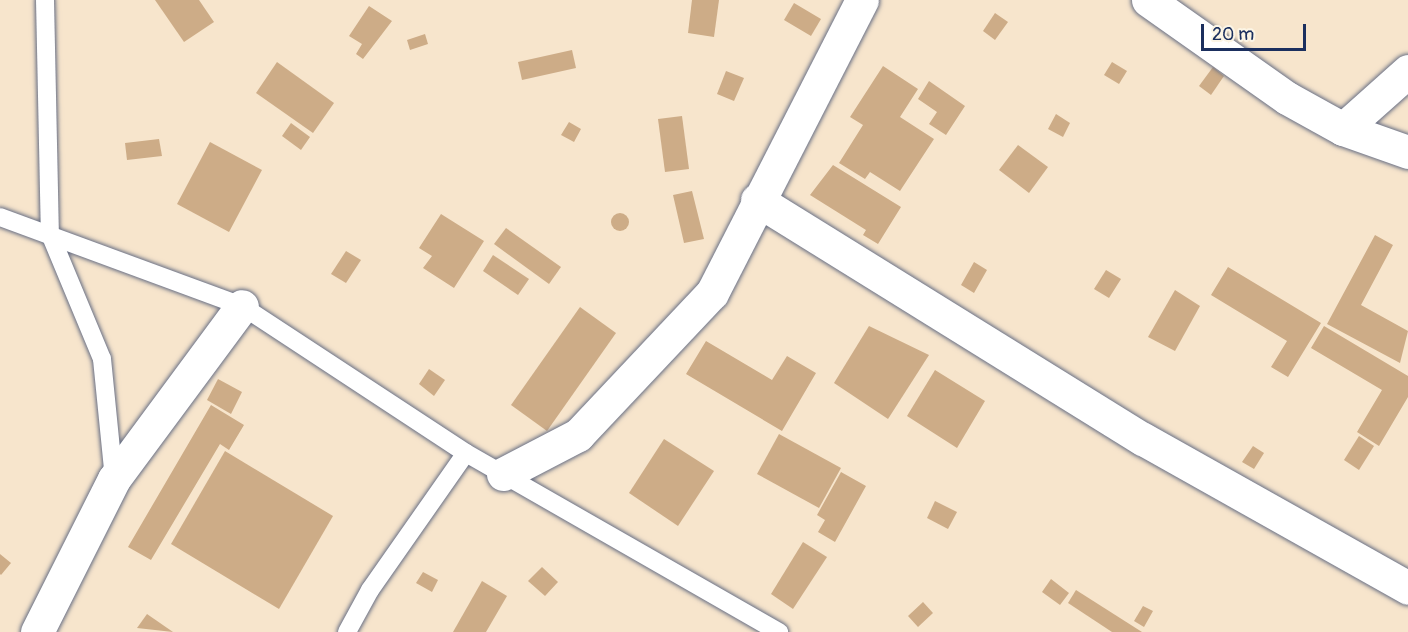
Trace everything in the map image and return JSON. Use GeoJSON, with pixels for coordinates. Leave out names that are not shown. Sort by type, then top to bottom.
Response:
{"type":"FeatureCollection","features":[{"type":"Feature","properties":{"kind":"street"},"geometry":{"type":"LineString","coordinates":[[503,474],[578,435],[712,293],[757,200],[862,0]]}},
{"type":"Feature","properties":{"kind":"street"},"geometry":{"type":"LineString","coordinates":[[1148,0],[1287,98],[1343,129],[1408,152]]}},
{"type":"Feature","properties":{"kind":"street"},"geometry":{"type":"LineString","coordinates":[[1343,129],[1408,71]]}},
{"type":"Feature","properties":{"kind":"street"},"geometry":{"type":"LineString","coordinates":[[757,200],[1143,438],[1408,588]]}},
{"type":"Feature","properties":{"kind":"street"},"geometry":{"type":"LineString","coordinates":[[37,632],[114,479],[242,306]]}},
{"type":"Feature","properties":{"kind":"lane"},"geometry":{"type":"LineString","coordinates":[[45,0],[50,234],[102,359],[114,479]]}},
{"type":"Feature","properties":{"kind":"lane"},"geometry":{"type":"LineString","coordinates":[[0,217],[242,306],[466,453],[779,632]]}},
{"type":"Feature","properties":{"kind":"lane"},"geometry":{"type":"LineString","coordinates":[[347,632],[370,590],[466,453]]}},
{"type":"Feature","properties":{"kind":"building"},"geometry":{"type":"Polygon","coordinates":[[[155,0],[199,0],[214,22],[184,42],[155,0]]]}},
{"type":"Feature","properties":{"kind":"building"},"geometry":{"type":"Polygon","coordinates":[[[692,0],[719,0],[714,37],[688,33],[692,0]]]}},
{"type":"Feature","properties":{"kind":"building"},"geometry":{"type":"Polygon","coordinates":[[[794,3],[821,19],[811,36],[784,20],[794,3]]]}},
{"type":"Feature","properties":{"kind":"building"},"geometry":{"type":"Polygon","coordinates":[[[369,6],[392,21],[363,59],[356,54],[362,44],[349,36],[369,6]]]}},
{"type":"Feature","properties":{"kind":"building"},"geometry":{"type":"Polygon","coordinates":[[[995,13],[1008,22],[995,40],[983,31],[995,13]]]}},
{"type":"Feature","properties":{"kind":"building"},"geometry":{"type":"Polygon","coordinates":[[[425,34],[428,44],[410,50],[407,40],[425,34]]]}},
{"type":"Feature","properties":{"kind":"building"},"geometry":{"type":"Polygon","coordinates":[[[572,50],[576,68],[522,80],[518,62],[572,50]]]}},
{"type":"Feature","properties":{"kind":"building"},"geometry":{"type":"Polygon","coordinates":[[[277,62],[334,103],[313,133],[256,93],[277,62]]]}},
{"type":"Feature","properties":{"kind":"building"},"geometry":{"type":"Polygon","coordinates":[[[1112,62],[1127,71],[1119,84],[1104,75],[1112,62]]]}},
{"type":"Feature","properties":{"kind":"building"},"geometry":{"type":"Polygon","coordinates":[[[883,66],[918,89],[900,117],[934,139],[900,191],[870,172],[865,179],[839,163],[863,125],[850,117],[883,66]]]}},
{"type":"Feature","properties":{"kind":"building"},"geometry":{"type":"Polygon","coordinates":[[[1213,67],[1224,76],[1211,95],[1199,86],[1213,67]]]}},
{"type":"Feature","properties":{"kind":"building"},"geometry":{"type":"Polygon","coordinates":[[[726,71],[744,78],[734,101],[717,94],[726,71]]]}},
{"type":"Feature","properties":{"kind":"building"},"geometry":{"type":"Polygon","coordinates":[[[929,81],[965,106],[946,135],[929,124],[937,112],[918,99],[929,81]]]}},
{"type":"Feature","properties":{"kind":"building"},"geometry":{"type":"Polygon","coordinates":[[[1056,114],[1070,123],[1063,137],[1048,129],[1056,114]]]}},
{"type":"Feature","properties":{"kind":"building"},"geometry":{"type":"Polygon","coordinates":[[[682,116],[689,169],[665,172],[658,119],[682,116]]]}},
{"type":"Feature","properties":{"kind":"building"},"geometry":{"type":"Polygon","coordinates":[[[569,122],[581,129],[574,142],[561,135],[569,122]]]}},
{"type":"Feature","properties":{"kind":"building"},"geometry":{"type":"Polygon","coordinates":[[[291,123],[310,137],[301,150],[282,136],[291,123]]]}},
{"type":"Feature","properties":{"kind":"building"},"geometry":{"type":"Polygon","coordinates":[[[159,139],[162,156],[127,160],[125,143],[159,139]]]}},
{"type":"Feature","properties":{"kind":"building"},"geometry":{"type":"Polygon","coordinates":[[[210,142],[262,170],[229,232],[177,204],[210,142]]]}},
{"type":"Feature","properties":{"kind":"building"},"geometry":{"type":"Polygon","coordinates":[[[1018,145],[1048,167],[1029,193],[999,170],[1018,145]]]}},
{"type":"Feature","properties":{"kind":"building"},"geometry":{"type":"Polygon","coordinates":[[[833,165],[901,207],[878,244],[863,235],[866,230],[810,195],[833,165]]]}},
{"type":"Feature","properties":{"kind":"building"},"geometry":{"type":"Polygon","coordinates":[[[692,191],[704,239],[684,243],[673,195],[692,191]]]}},
{"type":"Feature","properties":{"kind":"building"},"geometry":{"type":"Polygon","coordinates":[[[620,213],[626,216],[629,222],[626,228],[620,231],[614,228],[611,222],[614,216],[620,213]]]}},
{"type":"Feature","properties":{"kind":"building"},"geometry":{"type":"Polygon","coordinates":[[[441,214],[484,241],[454,288],[423,268],[432,256],[419,248],[441,214]]]}},
{"type":"Feature","properties":{"kind":"building"},"geometry":{"type":"Polygon","coordinates":[[[506,228],[561,267],[549,284],[494,244],[506,228]]]}},
{"type":"Feature","properties":{"kind":"building"},"geometry":{"type":"Polygon","coordinates":[[[1375,235],[1393,245],[1361,305],[1408,331],[1400,363],[1327,324],[1375,235]]]}},
{"type":"Feature","properties":{"kind":"building"},"geometry":{"type":"Polygon","coordinates":[[[346,251],[361,260],[346,283],[331,274],[346,251]]]}},
{"type":"Feature","properties":{"kind":"building"},"geometry":{"type":"Polygon","coordinates":[[[493,255],[529,279],[518,295],[483,271],[493,255]]]}},
{"type":"Feature","properties":{"kind":"building"},"geometry":{"type":"Polygon","coordinates":[[[974,262],[987,270],[974,293],[961,285],[974,262]]]}},
{"type":"Feature","properties":{"kind":"building"},"geometry":{"type":"Polygon","coordinates":[[[1228,267],[1321,323],[1288,377],[1271,367],[1287,341],[1211,295],[1228,267]]]}},
{"type":"Feature","properties":{"kind":"building"},"geometry":{"type":"Polygon","coordinates":[[[1106,270],[1121,279],[1109,298],[1094,289],[1106,270]]]}},
{"type":"Feature","properties":{"kind":"building"},"geometry":{"type":"Polygon","coordinates":[[[1175,290],[1200,306],[1175,351],[1148,337],[1175,290]]]}},
{"type":"Feature","properties":{"kind":"building"},"geometry":{"type":"Polygon","coordinates":[[[580,307],[616,333],[547,431],[511,405],[580,307]]]}},
{"type":"Feature","properties":{"kind":"building"},"geometry":{"type":"Polygon","coordinates":[[[869,326],[929,355],[888,419],[834,383],[869,326]]]}},
{"type":"Feature","properties":{"kind":"building"},"geometry":{"type":"Polygon","coordinates":[[[1324,326],[1408,376],[1408,397],[1379,446],[1357,432],[1382,390],[1311,348],[1324,326]]]}},
{"type":"Feature","properties":{"kind":"building"},"geometry":{"type":"Polygon","coordinates":[[[706,341],[772,380],[787,356],[816,373],[782,431],[686,374],[706,341]]]}},
{"type":"Feature","properties":{"kind":"building"},"geometry":{"type":"Polygon","coordinates":[[[429,369],[445,380],[434,396],[419,384],[429,369]]]}},
{"type":"Feature","properties":{"kind":"building"},"geometry":{"type":"Polygon","coordinates":[[[935,370],[985,401],[957,448],[907,416],[935,370]]]}},
{"type":"Feature","properties":{"kind":"building"},"geometry":{"type":"Polygon","coordinates":[[[218,379],[242,392],[231,414],[207,400],[218,379]]]}},
{"type":"Feature","properties":{"kind":"building"},"geometry":{"type":"Polygon","coordinates":[[[211,405],[244,425],[229,450],[220,444],[151,560],[128,547],[211,405]]]}},
{"type":"Feature","properties":{"kind":"building"},"geometry":{"type":"Polygon","coordinates":[[[779,434],[841,468],[819,508],[757,474],[779,434]]]}},
{"type":"Feature","properties":{"kind":"building"},"geometry":{"type":"Polygon","coordinates":[[[1359,436],[1374,446],[1359,470],[1344,460],[1359,436]]]}},
{"type":"Feature","properties":{"kind":"building"},"geometry":{"type":"Polygon","coordinates":[[[664,439],[714,471],[678,526],[629,493],[664,439]]]}},
{"type":"Feature","properties":{"kind":"building"},"geometry":{"type":"Polygon","coordinates":[[[1253,446],[1264,453],[1254,469],[1242,462],[1253,446]]]}},
{"type":"Feature","properties":{"kind":"building"},"geometry":{"type":"Polygon","coordinates":[[[225,451],[333,516],[279,609],[171,544],[225,451]]]}},
{"type":"Feature","properties":{"kind":"building"},"geometry":{"type":"Polygon","coordinates":[[[841,472],[866,486],[835,542],[818,532],[825,520],[817,515],[841,472]]]}},
{"type":"Feature","properties":{"kind":"building"},"geometry":{"type":"Polygon","coordinates":[[[935,501],[957,512],[948,529],[927,518],[935,501]]]}},
{"type":"Feature","properties":{"kind":"building"},"geometry":{"type":"Polygon","coordinates":[[[803,542],[827,557],[793,609],[771,594],[803,542]]]}},
{"type":"Feature","properties":{"kind":"building"},"geometry":{"type":"Polygon","coordinates":[[[0,554],[11,563],[1,575],[0,574],[0,554]]]}},
{"type":"Feature","properties":{"kind":"building"},"geometry":{"type":"Polygon","coordinates":[[[542,567],[558,582],[545,596],[528,581],[542,567]]]}},
{"type":"Feature","properties":{"kind":"building"},"geometry":{"type":"Polygon","coordinates":[[[423,572],[438,580],[432,592],[416,583],[423,572]]]}},
{"type":"Feature","properties":{"kind":"building"},"geometry":{"type":"Polygon","coordinates":[[[1051,579],[1069,593],[1060,605],[1042,592],[1051,579]]]}},
{"type":"Feature","properties":{"kind":"building"},"geometry":{"type":"Polygon","coordinates":[[[482,581],[507,596],[486,632],[453,632],[482,581]]]}},
{"type":"Feature","properties":{"kind":"building"},"geometry":{"type":"Polygon","coordinates":[[[1076,590],[1142,632],[1112,632],[1068,603],[1076,590]]]}},
{"type":"Feature","properties":{"kind":"building"},"geometry":{"type":"Polygon","coordinates":[[[923,602],[933,613],[918,627],[908,616],[923,602]]]}},
{"type":"Feature","properties":{"kind":"building"},"geometry":{"type":"Polygon","coordinates":[[[1143,606],[1153,611],[1144,627],[1134,621],[1143,606]]]}},
{"type":"Feature","properties":{"kind":"building"},"geometry":{"type":"Polygon","coordinates":[[[147,614],[173,632],[137,628],[147,614]]]}}]}
